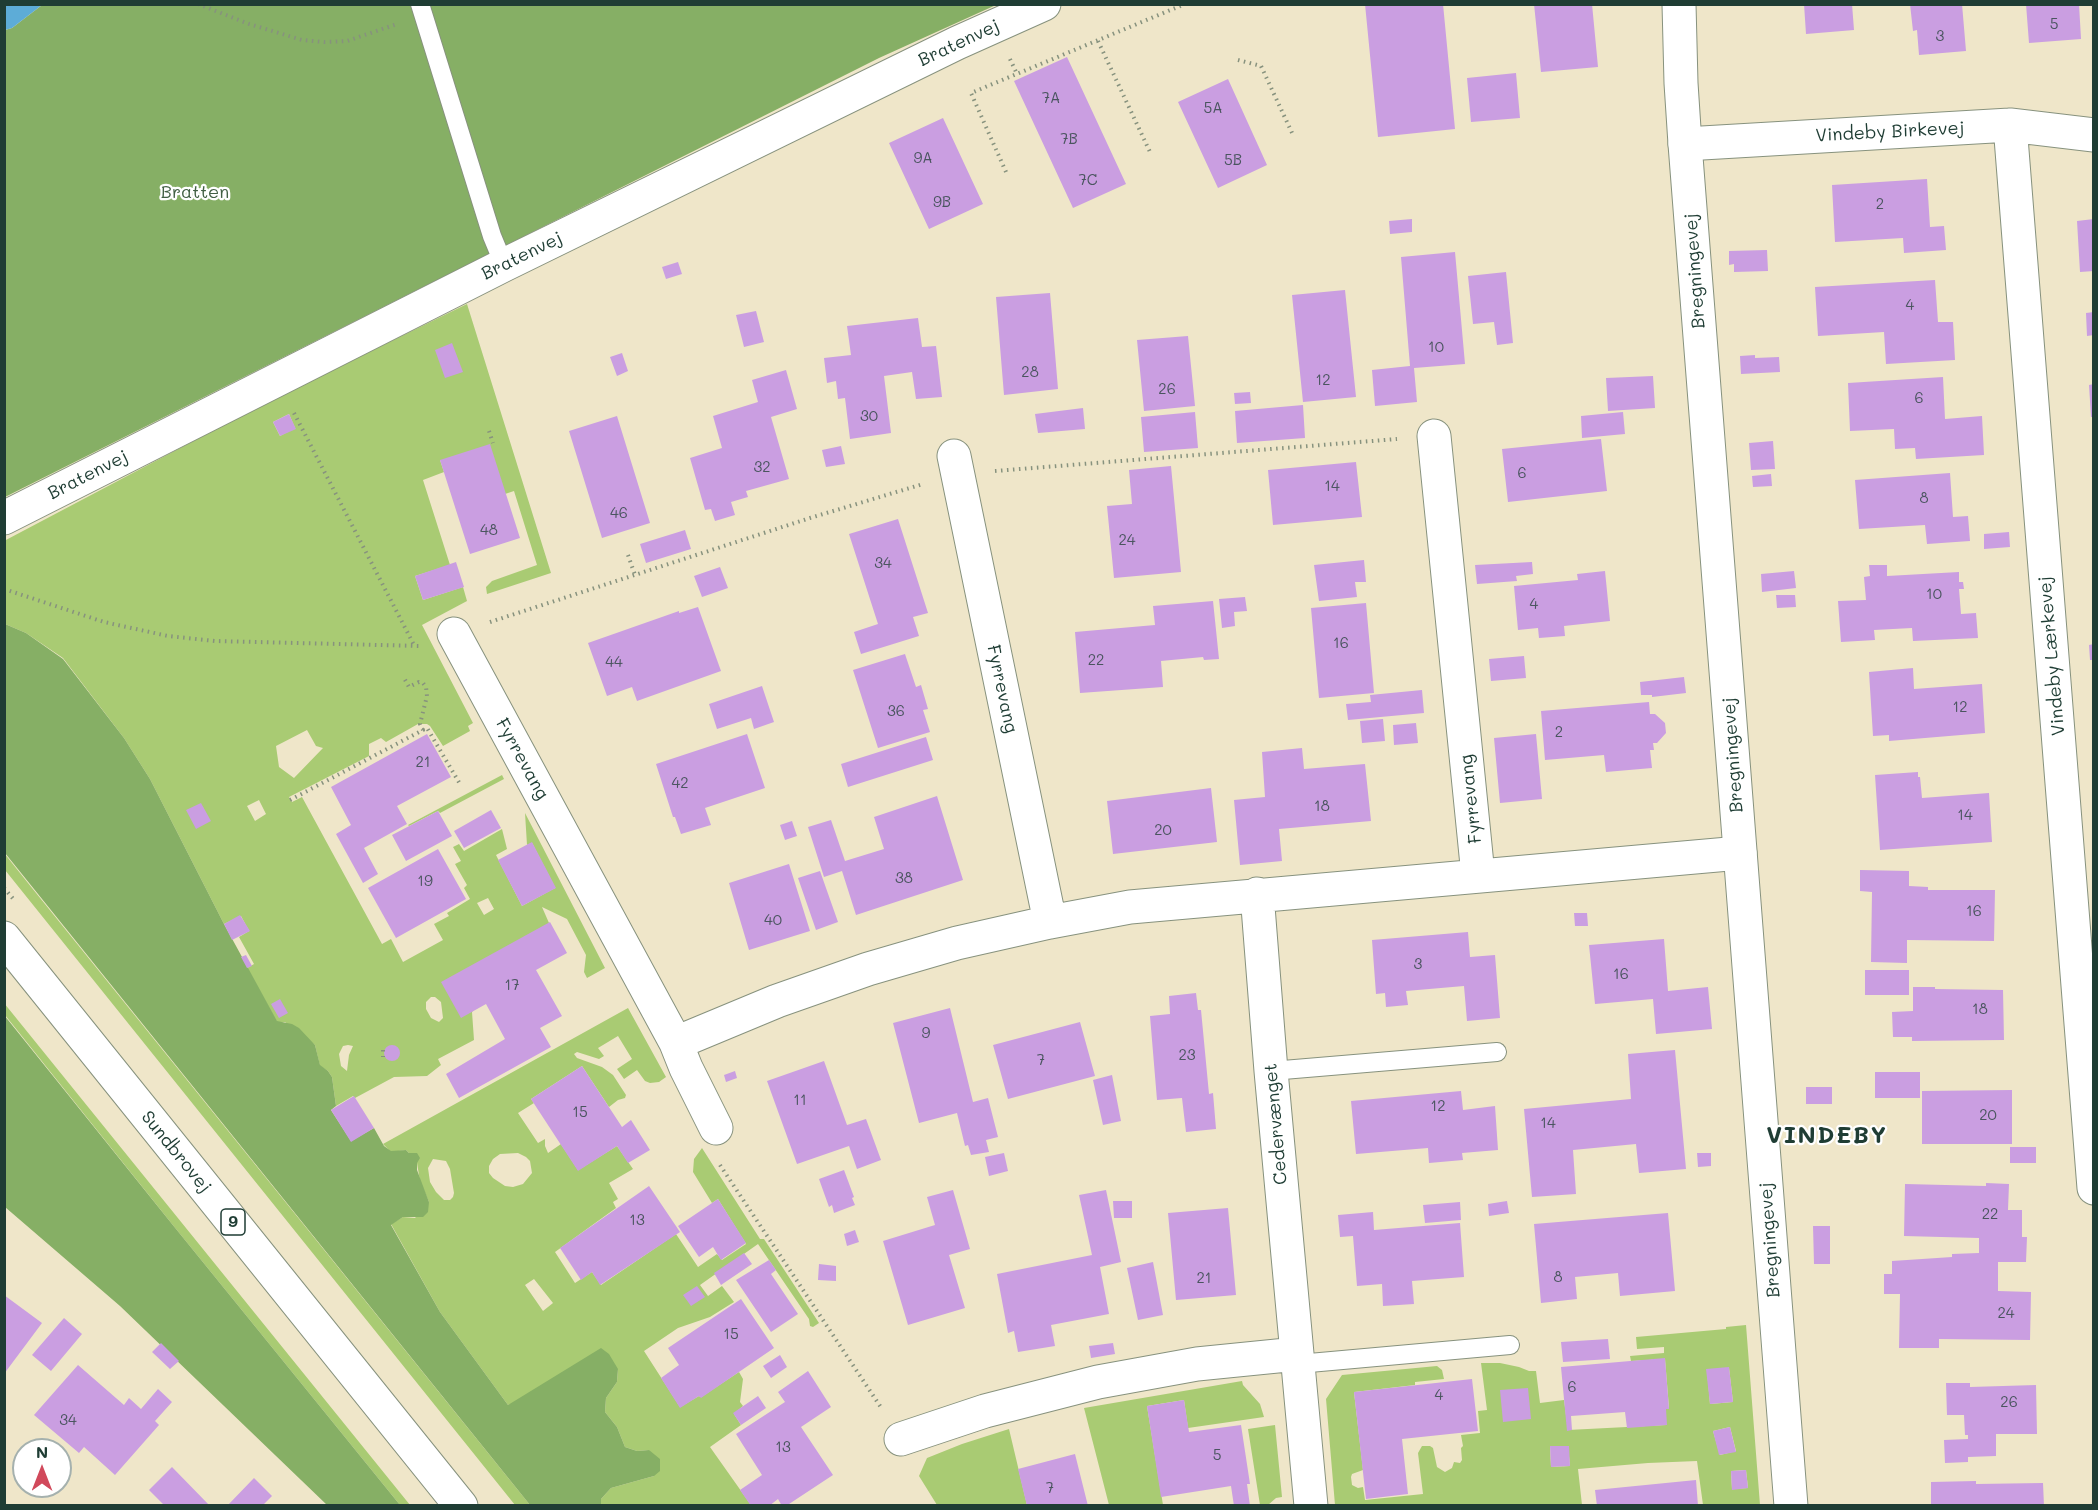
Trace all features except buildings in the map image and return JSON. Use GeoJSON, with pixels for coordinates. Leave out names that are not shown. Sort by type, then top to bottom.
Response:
{"type":"FeatureCollection","features":[{"type":"Feature","properties":{"kind":"street","name":"Bratenvej"},"geometry":{"type":"LineString","coordinates":[[4,518],[504,265],[946,48],[1044,4]]}},
{"type":"Feature","properties":{"kind":"street","name":"Bregningevej"},"geometry":{"type":"LineString","coordinates":[[1679,4],[1685,144],[1791,1506]]}},
{"type":"Feature","properties":{"kind":"street","name":"Vindeby Birkevej"},"geometry":{"type":"LineString","coordinates":[[1685,144],[2010,125],[2094,135]]}},
{"type":"Feature","properties":{"kind":"street","name":"Vindeby Lærkevej"},"geometry":{"type":"LineString","coordinates":[[2010,125],[2094,1188]]}},
{"type":"Feature","properties":{"kind":"street","name":"Fyrrevang"},"geometry":{"type":"LineString","coordinates":[[1434,436],[1478,875]]}},
{"type":"Feature","properties":{"kind":"street","name":"Fyrrevang"},"geometry":{"type":"LineString","coordinates":[[954,456],[1050,922]]}},
{"type":"Feature","properties":{"kind":"street","name":"Fyrrevang"},"geometry":{"type":"LineString","coordinates":[[454,634],[676,1042],[686,1068],[716,1128]]}},
{"type":"Feature","properties":{"kind":"street"},"geometry":{"type":"LineString","coordinates":[[676,1042],[777,1001],[868,969],[957,943],[1130,907],[1740,853]]}},
{"type":"Feature","properties":{"kind":"street","name":"Cedervænget"},"geometry":{"type":"LineString","coordinates":[[1257,894],[1311,1506]]}},
{"type":"Feature","properties":{"kind":"street","name":"Sundbrovej"},"geometry":{"type":"LineString","coordinates":[[4,938],[461,1506]]}},
{"type":"Feature","properties":{"kind":"street"},"geometry":{"type":"LineString","coordinates":[[901,1439],[985,1412],[1098,1382],[1197,1364],[1298,1359]]}},
{"type":"Feature","properties":{"kind":"lane"},"geometry":{"type":"LineString","coordinates":[[422,10],[492,236],[504,265]]}},
{"type":"Feature","properties":{"kind":"lane"},"geometry":{"type":"LineString","coordinates":[[1271,1071],[1497,1052]]}},
{"type":"Feature","properties":{"kind":"lane"},"geometry":{"type":"LineString","coordinates":[[1298,1359],[1510,1344]]}},
{"type":"Feature","properties":{"kind":"path"},"geometry":{"type":"LineString","coordinates":[[198,4],[274,33],[302,40],[324,42],[347,41],[364,36],[422,10]]}},
{"type":"Feature","properties":{"kind":"path"},"geometry":{"type":"LineString","coordinates":[[1006,172],[971,93],[1185,4]]}},
{"type":"Feature","properties":{"kind":"path"},"geometry":{"type":"LineString","coordinates":[[1098,41],[1150,152]]}},
{"type":"Feature","properties":{"kind":"path"},"geometry":{"type":"LineString","coordinates":[[1010,58],[1017,74]]}},
{"type":"Feature","properties":{"kind":"path"},"geometry":{"type":"LineString","coordinates":[[1238,60],[1261,66],[1293,135]]}},
{"type":"Feature","properties":{"kind":"path"},"geometry":{"type":"LineString","coordinates":[[291,406],[415,647]]}},
{"type":"Feature","properties":{"kind":"path"},"geometry":{"type":"LineString","coordinates":[[489,431],[493,443]]}},
{"type":"Feature","properties":{"kind":"path"},"geometry":{"type":"LineString","coordinates":[[628,555],[635,575]]}},
{"type":"Feature","properties":{"kind":"path"},"geometry":{"type":"LineString","coordinates":[[4,589],[104,622],[168,636],[215,641],[415,647],[454,634]]}},
{"type":"Feature","properties":{"kind":"path"},"geometry":{"type":"LineString","coordinates":[[404,678],[409,687],[419,682],[426,687],[427,696],[420,724],[423,730]]}},
{"type":"Feature","properties":{"kind":"path"},"geometry":{"type":"LineString","coordinates":[[290,800],[427,728],[459,784]]}},
{"type":"Feature","properties":{"kind":"path"},"geometry":{"type":"LineString","coordinates":[[383,1050],[383,1057]]}},
{"type":"Feature","properties":{"kind":"path"},"geometry":{"type":"LineString","coordinates":[[716,1128],[708,1142],[709,1148],[775,1244],[901,1439]]}},
{"type":"Feature","properties":{"kind":"green space","name":"Bratten"},"geometry":{"type":"Polygon","coordinates":[[[42,5],[996,5],[879,58],[5,497],[5,30],[12,28],[42,5]]]}},
{"type":"Feature","properties":{"kind":"green space"},"geometry":{"type":"Polygon","coordinates":[[[467,304],[551,573],[487,594],[486,587],[492,581],[537,565],[514,491],[505,494],[440,460],[444,472],[423,480],[450,565],[415,576],[423,600],[463,587],[467,601],[422,625],[473,723],[468,726],[470,731],[443,746],[430,726],[418,724],[386,742],[381,738],[369,744],[369,756],[289,797],[292,802],[302,797],[382,944],[391,939],[403,962],[443,940],[434,924],[449,916],[447,913],[470,899],[464,888],[467,885],[455,864],[461,861],[453,847],[459,844],[464,851],[502,829],[507,849],[496,855],[522,906],[555,888],[532,843],[527,845],[525,813],[605,968],[587,978],[584,972],[586,955],[567,919],[542,907],[549,923],[472,1012],[474,1040],[438,1059],[441,1065],[427,1076],[394,1077],[336,1106],[332,1077],[320,1066],[315,1045],[285,1022],[277,1022],[247,968],[254,964],[239,937],[249,931],[241,916],[224,924],[150,779],[124,738],[63,658],[26,633],[5,624],[4,541],[273,399],[467,304]],[[289,414],[273,422],[280,436],[295,428],[289,414]],[[307,730],[276,746],[279,767],[294,778],[323,748],[316,746],[307,730]],[[259,800],[247,806],[255,821],[266,814],[259,800]],[[488,898],[477,903],[484,915],[494,909],[488,898]],[[431,997],[426,1002],[426,1009],[431,1018],[439,1022],[443,1018],[441,1002],[435,997],[431,997]],[[343,1046],[339,1054],[341,1066],[347,1071],[353,1046],[343,1046]]]}},
{"type":"Feature","properties":{"kind":"green space"},"geometry":{"type":"Polygon","coordinates":[[[5,624],[26,633],[63,659],[124,738],[150,779],[224,924],[277,1021],[299,1028],[315,1045],[320,1065],[332,1077],[336,1106],[331,1110],[351,1141],[374,1128],[384,1146],[391,1151],[406,1150],[409,1153],[417,1153],[420,1158],[417,1170],[429,1202],[428,1212],[423,1217],[403,1217],[391,1225],[440,1312],[508,1405],[601,1348],[609,1354],[618,1369],[617,1382],[606,1398],[605,1412],[617,1427],[625,1447],[637,1451],[649,1450],[660,1459],[660,1471],[654,1476],[611,1488],[601,1499],[601,1505],[530,1505],[5,853],[5,624]]]}},
{"type":"Feature","properties":{"kind":"green space"},"geometry":{"type":"Polygon","coordinates":[[[502,775],[504,779],[440,813],[438,811],[408,825],[502,775]]]}},
{"type":"Feature","properties":{"kind":"green space"},"geometry":{"type":"Polygon","coordinates":[[[4,853],[530,1505],[515,1505],[5,870],[4,853]]]}},
{"type":"Feature","properties":{"kind":"green space"},"geometry":{"type":"Polygon","coordinates":[[[4,1003],[410,1505],[400,1505],[172,1224],[5,1015],[4,1003]]]}},
{"type":"Feature","properties":{"kind":"green space"},"geometry":{"type":"Polygon","coordinates":[[[628,1008],[666,1077],[659,1082],[650,1083],[645,1081],[637,1070],[624,1079],[617,1069],[632,1059],[618,1036],[598,1048],[604,1056],[599,1059],[577,1052],[574,1054],[577,1058],[602,1067],[613,1075],[626,1095],[625,1098],[609,1107],[582,1066],[531,1099],[534,1103],[518,1113],[538,1143],[545,1139],[548,1153],[561,1144],[578,1170],[617,1146],[633,1169],[609,1183],[618,1199],[613,1202],[616,1208],[555,1252],[575,1283],[592,1272],[601,1285],[676,1234],[698,1267],[717,1254],[722,1260],[746,1244],[718,1199],[712,1203],[693,1172],[694,1159],[702,1148],[760,1239],[764,1239],[819,1323],[813,1327],[810,1326],[809,1319],[758,1244],[700,1285],[708,1296],[722,1286],[734,1302],[710,1317],[678,1328],[644,1351],[680,1407],[701,1397],[739,1372],[743,1379],[740,1402],[743,1406],[734,1414],[741,1425],[710,1447],[751,1505],[601,1505],[601,1499],[611,1488],[654,1476],[649,1450],[637,1451],[625,1447],[617,1427],[605,1412],[606,1398],[617,1382],[618,1369],[508,1405],[440,1312],[391,1224],[403,1217],[415,1218],[429,1202],[420,1181],[417,1163],[406,1150],[391,1152],[383,1144],[628,1008]],[[518,1153],[500,1154],[489,1166],[489,1173],[493,1178],[505,1186],[513,1187],[523,1184],[532,1173],[530,1161],[518,1153]],[[433,1159],[428,1168],[430,1182],[436,1192],[444,1200],[450,1200],[454,1193],[450,1169],[446,1161],[433,1159]],[[534,1279],[525,1285],[543,1311],[553,1303],[534,1279]]]}},
{"type":"Feature","properties":{"kind":"green space"},"geometry":{"type":"Polygon","coordinates":[[[4,1015],[400,1505],[327,1505],[120,1306],[5,1207],[4,1015]]]}},
{"type":"Feature","properties":{"kind":"green space"},"geometry":{"type":"Polygon","coordinates":[[[1746,1325],[1760,1505],[1703,1505],[1697,1461],[1578,1469],[1582,1505],[1335,1505],[1326,1399],[1342,1375],[1437,1366],[1442,1370],[1444,1379],[1354,1392],[1363,1470],[1352,1474],[1352,1485],[1358,1488],[1363,1487],[1365,1500],[1423,1494],[1418,1453],[1422,1446],[1433,1448],[1437,1467],[1445,1472],[1452,1468],[1454,1462],[1460,1463],[1462,1460],[1461,1435],[1480,1433],[1478,1411],[1487,1410],[1481,1363],[1500,1363],[1536,1371],[1540,1403],[1564,1400],[1568,1430],[1666,1425],[1666,1409],[1669,1408],[1665,1359],[1631,1361],[1630,1356],[1664,1353],[1664,1347],[1637,1349],[1636,1337],[1726,1329],[1726,1327],[1746,1325]],[[1729,1368],[1707,1370],[1710,1404],[1733,1402],[1729,1368]],[[1730,1427],[1713,1431],[1720,1455],[1736,1451],[1730,1427]],[[1550,1446],[1551,1467],[1570,1466],[1568,1446],[1550,1446]],[[1746,1470],[1731,1471],[1732,1489],[1748,1488],[1746,1470]]]}},
{"type":"Feature","properties":{"kind":"green space"},"geometry":{"type":"Polygon","coordinates":[[[1242,1381],[1260,1404],[1264,1417],[1188,1428],[1184,1400],[1147,1406],[1163,1505],[1109,1505],[1084,1408],[1242,1381]]]}},
{"type":"Feature","properties":{"kind":"green space"},"geometry":{"type":"Polygon","coordinates":[[[1275,1425],[1282,1497],[1276,1498],[1268,1505],[1260,1505],[1248,1429],[1275,1425]]]}},
{"type":"Feature","properties":{"kind":"green space"},"geometry":{"type":"Polygon","coordinates":[[[1009,1429],[1027,1505],[937,1505],[919,1476],[927,1458],[1009,1429]]]}},
{"type":"Feature","properties":{"kind":"water"},"geometry":{"type":"Polygon","coordinates":[[[5,4],[42,5],[12,28],[5,30],[5,4]]]}},
{"type":"Feature","properties":{"kind":"district","name":"VINDEBY"},"geometry":{"type":"Point","coordinates":[1827,1136]}}]}
